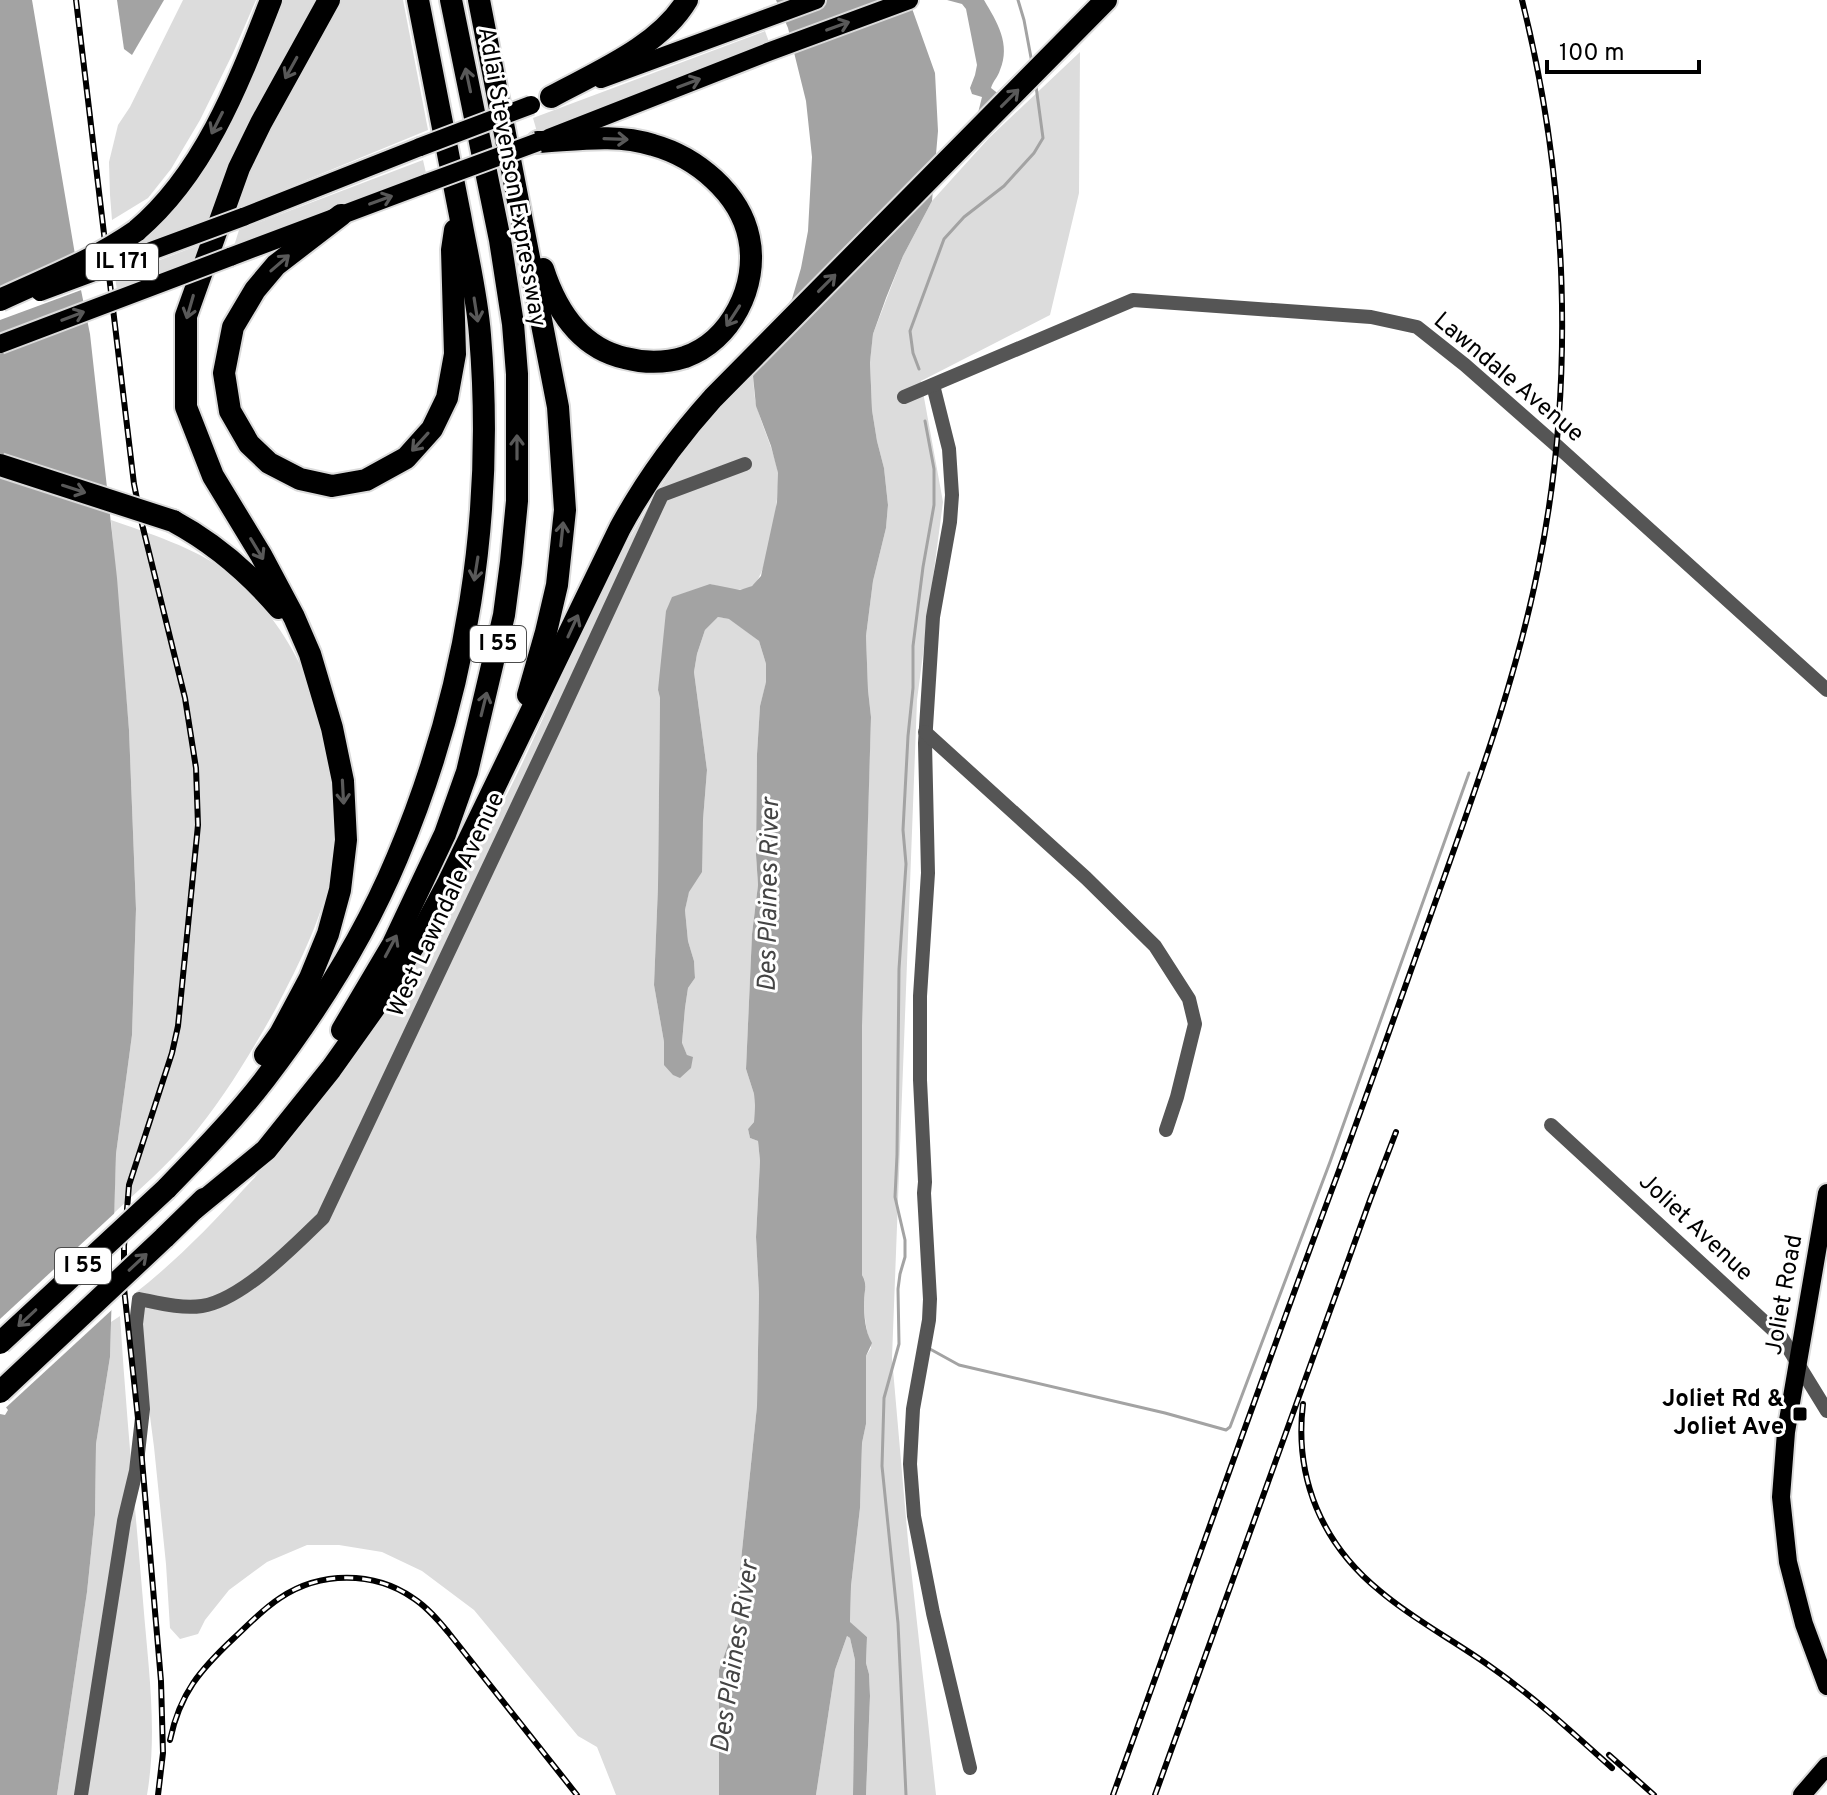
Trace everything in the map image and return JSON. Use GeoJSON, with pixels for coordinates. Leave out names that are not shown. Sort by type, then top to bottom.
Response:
{"type":"FeatureCollection","features":[{"type":"Feature","properties":{"kind":"highway"},"geometry":{"type":"LineString","coordinates":[[0,300],[113,248],[166,203],[217,124],[271,0]]}},
{"type":"Feature","properties":{"kind":"highway"},"geometry":{"type":"LineString","coordinates":[[199,1155],[280,1034],[310,978],[328,934],[340,890],[346,840],[343,781],[332,728],[310,654],[261,555],[213,476],[186,407],[186,316],[239,168],[329,0]]}},
{"type":"Feature","properties":{"kind":"highway","name":"I 55"},"geometry":{"type":"LineString","coordinates":[[0,1343],[166,1189],[263,1082],[309,1018],[345,960],[396,861],[439,744],[461,655],[478,556],[484,463],[480,334],[418,0]]}},
{"type":"Feature","properties":{"kind":"highway","name":"Adlai Stevenson Expressway"},"geometry":{"type":"LineString","coordinates":[[0,1392],[194,1209],[242,1159],[295,1096],[345,1025],[393,944],[445,834],[467,772],[504,615],[517,501],[517,374],[500,240],[451,0]]}},
{"type":"Feature","properties":{"kind":"highway"},"geometry":{"type":"LineString","coordinates":[[541,101],[644,45],[679,14],[687,0]]}},
{"type":"Feature","properties":{"kind":"highway"},"geometry":{"type":"LineString","coordinates":[[194,1209],[266,1150],[340,1058],[380,1000],[447,885],[639,493],[688,426],[1106,0]]}},
{"type":"Feature","properties":{"kind":"highway"},"geometry":{"type":"LineString","coordinates":[[481,5],[558,407],[565,510],[557,585],[546,632],[502,771]]}},
{"type":"Feature","properties":{"kind":"highway"},"geometry":{"type":"LineString","coordinates":[[520,208],[550,290],[562,313],[578,333],[616,356],[637,361],[686,357],[709,343],[728,325],[744,297],[751,269],[750,240],[731,198],[714,180],[678,154],[632,140],[610,138],[538,142]]}},
{"type":"Feature","properties":{"kind":"highway"},"geometry":{"type":"LineString","coordinates":[[341,215],[276,265],[255,290],[233,327],[224,373],[230,411],[249,444],[269,463],[300,479],[332,486],[366,480],[406,458],[432,429],[447,398],[455,354],[452,250],[458,205]]}},
{"type":"Feature","properties":{"kind":"highway"},"geometry":{"type":"LineString","coordinates":[[0,465],[173,521],[212,544],[258,583],[280,608],[298,636],[322,690]]}},
{"type":"Feature","properties":{"kind":"main road","name":"IL 171"},"geometry":{"type":"LineString","coordinates":[[0,307],[816,0]]}},
{"type":"Feature","properties":{"kind":"main road","name":"IL 171"},"geometry":{"type":"LineString","coordinates":[[0,344],[909,0]]}},
{"type":"Feature","properties":{"kind":"main road","name":"Joliet Road"},"geometry":{"type":"LineString","coordinates":[[1827,1193],[1786,1432],[1781,1497],[1788,1562],[1804,1624],[1827,1686]]}},
{"type":"Feature","properties":{"kind":"main road"},"geometry":{"type":"LineString","coordinates":[[1802,1795],[1827,1766]]}},
{"type":"Feature","properties":{"kind":"street","name":"Lawndale Avenue"},"geometry":{"type":"LineString","coordinates":[[904,397],[1133,300],[1371,317],[1417,327],[1548,438],[1827,690]]}},
{"type":"Feature","properties":{"kind":"street"},"geometry":{"type":"LineString","coordinates":[[933,385],[949,449],[952,495],[933,617],[925,732],[928,873],[920,996],[920,1080],[930,1299],[913,1409],[910,1464],[914,1516],[922,1558],[970,1768]]}},
{"type":"Feature","properties":{"kind":"street","name":"West Lawndale Avenue"},"geometry":{"type":"LineString","coordinates":[[81,1795],[124,1521],[136,1471],[143,1409],[136,1324],[139,1299],[187,1306],[217,1302],[277,1261],[323,1218],[662,495],[745,464]]}},
{"type":"Feature","properties":{"kind":"street"},"geometry":{"type":"LineString","coordinates":[[925,732],[1086,878],[1155,946],[1189,999],[1195,1024],[1166,1130]]}},
{"type":"Feature","properties":{"kind":"street","name":"Joliet Avenue"},"geometry":{"type":"LineString","coordinates":[[1551,1125],[1782,1338],[1827,1411]]}},
{"type":"Feature","properties":{"kind":"shaded area"},"geometry":{"type":"Polygon","coordinates":[[[183,0],[256,0],[200,120],[171,169],[148,198],[112,220],[109,162],[118,125],[183,0]]]}},
{"type":"Feature","properties":{"kind":"shaded area"},"geometry":{"type":"Polygon","coordinates":[[[278,0],[317,0],[225,176],[207,220],[113,256],[153,226],[278,0]]]}},
{"type":"Feature","properties":{"kind":"shaded area"},"geometry":{"type":"Polygon","coordinates":[[[333,0],[403,0],[428,130],[226,213],[333,0]]]}},
{"type":"Feature","properties":{"kind":"shaded area"},"geometry":{"type":"Polygon","coordinates":[[[765,31],[769,42],[537,132],[533,118],[765,31]]]}},
{"type":"Feature","properties":{"kind":"shaded area"},"geometry":{"type":"Polygon","coordinates":[[[1080,52],[1079,193],[1050,315],[921,381],[943,502],[917,700],[892,1358],[908,1541],[936,1795],[866,1795],[870,1696],[867,1637],[850,1623],[862,1443],[866,1424],[866,1356],[871,1348],[865,1319],[862,1275],[858,1133],[871,717],[866,636],[888,505],[872,410],[870,361],[873,334],[903,256],[932,201],[989,138],[1080,52]]]}},
{"type":"Feature","properties":{"kind":"shaded area"},"geometry":{"type":"Polygon","coordinates":[[[423,160],[426,173],[234,246],[239,230],[423,160]]]}},
{"type":"Feature","properties":{"kind":"shaded area"},"geometry":{"type":"Polygon","coordinates":[[[199,245],[192,261],[117,290],[115,277],[199,245]]]}},
{"type":"Feature","properties":{"kind":"shaded area"},"geometry":{"type":"Polygon","coordinates":[[[753,376],[756,403],[778,473],[775,515],[764,567],[758,579],[752,586],[742,589],[710,584],[658,690],[658,886],[654,985],[664,1042],[664,1065],[687,1055],[682,1044],[685,1008],[688,988],[695,978],[685,910],[703,820],[707,770],[694,672],[705,630],[718,617],[730,619],[759,641],[766,664],[757,754],[758,885],[752,934],[746,1069],[755,1106],[754,1122],[748,1129],[750,1138],[758,1141],[760,1161],[756,1237],[759,1294],[757,1406],[734,1628],[719,1670],[719,1795],[616,1795],[597,1747],[578,1736],[474,1610],[422,1571],[382,1552],[339,1545],[307,1545],[267,1562],[229,1590],[198,1634],[180,1639],[170,1628],[154,1447],[134,1294],[191,1244],[270,1160],[321,1099],[391,1001],[439,923],[496,815],[597,601],[650,503],[715,414],[753,376]]]}},
{"type":"Feature","properties":{"kind":"shaded area"},"geometry":{"type":"Polygon","coordinates":[[[111,520],[171,542],[215,563],[253,596],[277,625],[304,674],[311,694],[328,763],[334,814],[334,858],[325,898],[284,992],[224,1094],[200,1126],[161,1169],[114,1213],[116,1154],[132,1035],[136,909],[129,730],[111,520]]]}},
{"type":"Feature","properties":{"kind":"shaded area"},"geometry":{"type":"Polygon","coordinates":[[[120,1316],[151,1698],[152,1747],[147,1795],[57,1795],[87,1592],[95,1515],[96,1444],[110,1357],[111,1322],[120,1316]]]}},
{"type":"Feature","properties":{"kind":"shaded area"},"geometry":{"type":"Polygon","coordinates":[[[847,1636],[855,1660],[853,1795],[816,1795],[835,1670],[847,1636]]]}},
{"type":"Feature","properties":{"kind":"water"},"geometry":{"type":"Polygon","coordinates":[[[0,0],[32,0],[90,334],[117,578],[129,730],[136,909],[132,1035],[116,1154],[110,1357],[96,1444],[95,1515],[87,1592],[57,1795],[0,1795],[0,1414],[5,1415],[8,1410],[0,1406],[0,0]]]}},
{"type":"Feature","properties":{"kind":"water"},"geometry":{"type":"Polygon","coordinates":[[[117,0],[164,0],[132,55],[124,49],[117,0]]]}},
{"type":"Feature","properties":{"kind":"water","name":"Des Plaines River"},"geometry":{"type":"Polygon","coordinates":[[[776,0],[909,0],[935,73],[938,131],[932,201],[903,256],[886,298],[873,334],[870,362],[872,410],[888,505],[866,636],[871,717],[862,1026],[862,1275],[865,1323],[872,1343],[866,1356],[866,1424],[862,1443],[850,1622],[867,1637],[870,1696],[866,1795],[853,1795],[855,1660],[847,1636],[835,1670],[816,1795],[719,1795],[719,1670],[734,1628],[757,1406],[759,1294],[756,1237],[760,1161],[758,1141],[750,1138],[748,1129],[754,1122],[755,1106],[746,1069],[752,934],[758,885],[757,754],[760,706],[766,682],[766,664],[759,641],[729,619],[718,617],[705,630],[694,672],[707,770],[702,872],[689,892],[685,910],[695,978],[688,988],[682,1043],[687,1055],[693,1057],[691,1068],[680,1078],[664,1065],[664,1042],[654,985],[658,886],[658,690],[666,611],[672,597],[710,584],[740,590],[752,586],[761,576],[777,502],[778,473],[756,406],[753,376],[775,321],[792,299],[801,268],[808,231],[812,157],[806,101],[788,28],[776,0]]]}},
{"type":"Feature","properties":{"kind":"water"},"geometry":{"type":"Polygon","coordinates":[[[947,0],[984,0],[998,25],[1003,42],[1003,60],[991,88],[1000,95],[976,121],[982,97],[972,94],[970,88],[977,65],[966,9],[962,4],[947,0]]]}},
{"type":"Feature","properties":{"kind":"pier"},"geometry":{"type":"Polygon","coordinates":[[[79,258],[84,289],[0,320],[0,291],[79,258]]]}},
{"type":"Feature","properties":{"kind":"pier"},"geometry":{"type":"Polygon","coordinates":[[[118,1210],[115,1307],[0,1413],[0,1319],[118,1210]]]}},
{"type":"Feature","properties":{"kind":"waterway"},"geometry":{"type":"LineString","coordinates":[[1018,0],[1032,63]]}},
{"type":"Feature","properties":{"kind":"waterway"},"geometry":{"type":"LineString","coordinates":[[919,369],[910,331],[944,239],[964,217],[1004,186],[1034,153],[1043,138],[1036,86]]}},
{"type":"Feature","properties":{"kind":"waterway"},"geometry":{"type":"LineString","coordinates":[[906,1795],[898,1623],[882,1466],[884,1398],[899,1344],[898,1289],[905,1257],[905,1240],[895,1197],[899,969],[906,864],[903,830],[913,646],[934,505],[934,469],[925,421]]}},
{"type":"Feature","properties":{"kind":"waterway"},"geometry":{"type":"LineString","coordinates":[[930,1349],[959,1365],[1226,1430],[1230,1427],[1330,1162],[1469,773]]}},
{"type":"Feature","properties":{"kind":"railway"},"geometry":{"type":"LineString","coordinates":[[76,0],[134,484],[185,698],[196,768],[198,825],[178,1026],[129,1185],[124,1246],[124,1288],[161,1681],[163,1753],[158,1795]]}},
{"type":"Feature","properties":{"kind":"railway"},"geometry":{"type":"LineString","coordinates":[[1113,1795],[1472,799],[1509,685],[1538,569],[1558,428],[1562,284],[1549,140],[1522,0]]}},
{"type":"Feature","properties":{"kind":"railway"},"geometry":{"type":"LineString","coordinates":[[1155,1795],[1396,1132]]}},
{"type":"Feature","properties":{"kind":"railway"},"geometry":{"type":"LineString","coordinates":[[1303,1404],[1301,1431],[1308,1483],[1316,1508],[1342,1552],[1393,1602],[1507,1679],[1612,1768]]}},
{"type":"Feature","properties":{"kind":"railway"},"geometry":{"type":"LineString","coordinates":[[170,1740],[179,1709],[201,1672],[268,1607],[312,1583],[329,1579],[364,1579],[398,1589],[432,1614],[577,1795]]}},
{"type":"Feature","properties":{"kind":"railway"},"geometry":{"type":"LineString","coordinates":[[1609,1755],[1654,1795]]}},
{"type":"Feature","properties":{"kind":"place","name":"Joliet Rd & Joliet Ave"},"geometry":{"type":"Point","coordinates":[1800,1414]}}]}
